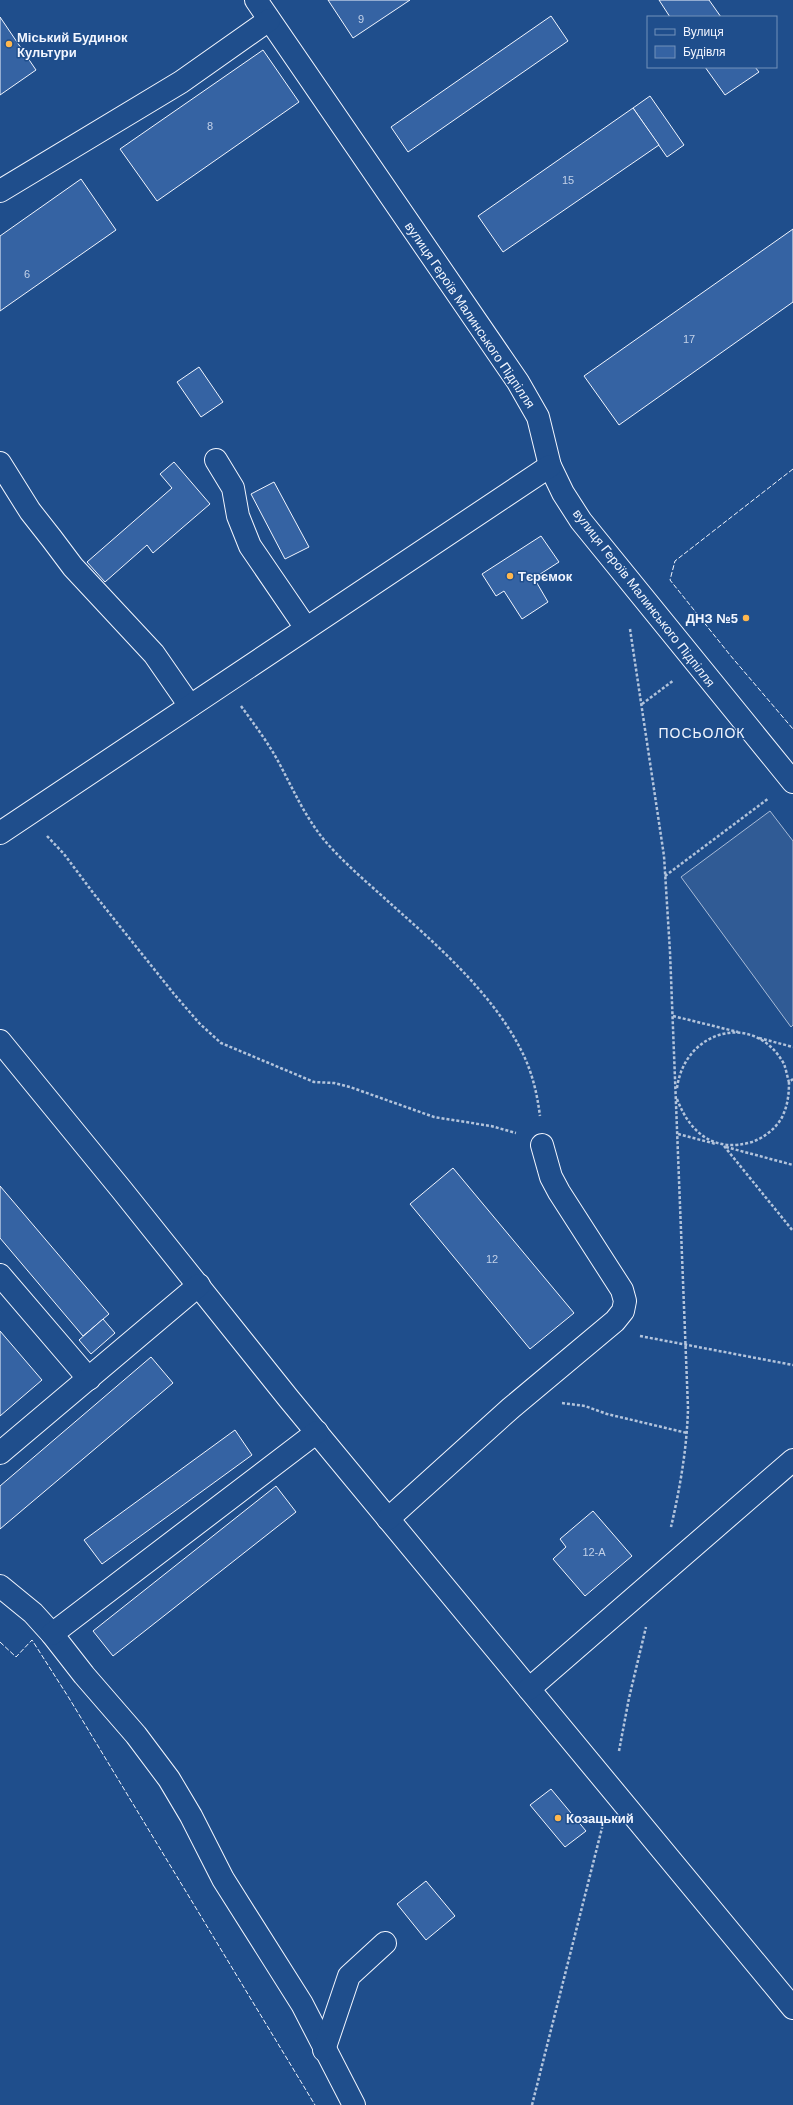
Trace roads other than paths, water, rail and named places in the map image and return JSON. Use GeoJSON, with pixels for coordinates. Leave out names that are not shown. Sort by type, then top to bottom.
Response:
{"type":"FeatureCollection","features":[{"type":"Feature","properties":{"kind":"street","name":"вулиця Героїв Малинського Підпілля"},"geometry":{"type":"LineString","coordinates":[[256,0],[518,382],[538,416],[550,466],[563,493],[581,521],[644,601],[792,781]]}},
{"type":"Feature","properties":{"kind":"street"},"geometry":{"type":"LineString","coordinates":[[0,191],[161,95],[269,20]]}},
{"type":"Feature","properties":{"kind":"street"},"geometry":{"type":"LineString","coordinates":[[216,460],[233,488],[238,516],[250,546],[306,628]]}},
{"type":"Feature","properties":{"kind":"street"},"geometry":{"type":"LineString","coordinates":[[0,463],[30,511],[73,567],[154,654],[190,706]]}},
{"type":"Feature","properties":{"kind":"street"},"geometry":{"type":"LineString","coordinates":[[0,833],[550,466]]}},
{"type":"Feature","properties":{"kind":"street"},"geometry":{"type":"LineString","coordinates":[[0,1041],[388,1519],[793,2008]]}},
{"type":"Feature","properties":{"kind":"street"},"geometry":{"type":"LineString","coordinates":[[388,1519],[522,1398],[606,1329],[623,1311],[625,1301],[622,1290],[559,1192],[549,1170],[542,1145]]}},
{"type":"Feature","properties":{"kind":"street"},"geometry":{"type":"LineString","coordinates":[[0,1274],[89,1379]]}},
{"type":"Feature","properties":{"kind":"street"},"geometry":{"type":"LineString","coordinates":[[0,1453],[199,1285]]}},
{"type":"Feature","properties":{"kind":"street"},"geometry":{"type":"LineString","coordinates":[[52,1634],[317,1432]]}},
{"type":"Feature","properties":{"kind":"street"},"geometry":{"type":"LineString","coordinates":[[529,1690],[793,1460]]}},
{"type":"Feature","properties":{"kind":"street"},"geometry":{"type":"LineString","coordinates":[[0,1586],[33,1613],[52,1634],[84,1675],[153,1756],[169,1779],[191,1816],[223,1879],[302,2004],[324,2050],[354,2105]]}},
{"type":"Feature","properties":{"kind":"street"},"geometry":{"type":"LineString","coordinates":[[324,2050],[349,1976],[385,1943]]}},
{"type":"Feature","properties":{"kind":"place","name":"Міський Будинок Культури"},"geometry":{"type":"Point","coordinates":[9,44]}},
{"type":"Feature","properties":{"kind":"place","name":"Тєрємок"},"geometry":{"type":"Point","coordinates":[510,576]}},
{"type":"Feature","properties":{"kind":"place","name":"ДНЗ №5"},"geometry":{"type":"Point","coordinates":[746,618]}},
{"type":"Feature","properties":{"kind":"place","name":"Козацький"},"geometry":{"type":"Point","coordinates":[558,1818]}},
{"type":"Feature","properties":{"kind":"district","name":"ПОСЬОЛОК"},"geometry":{"type":"Point","coordinates":[702,733]}}]}
